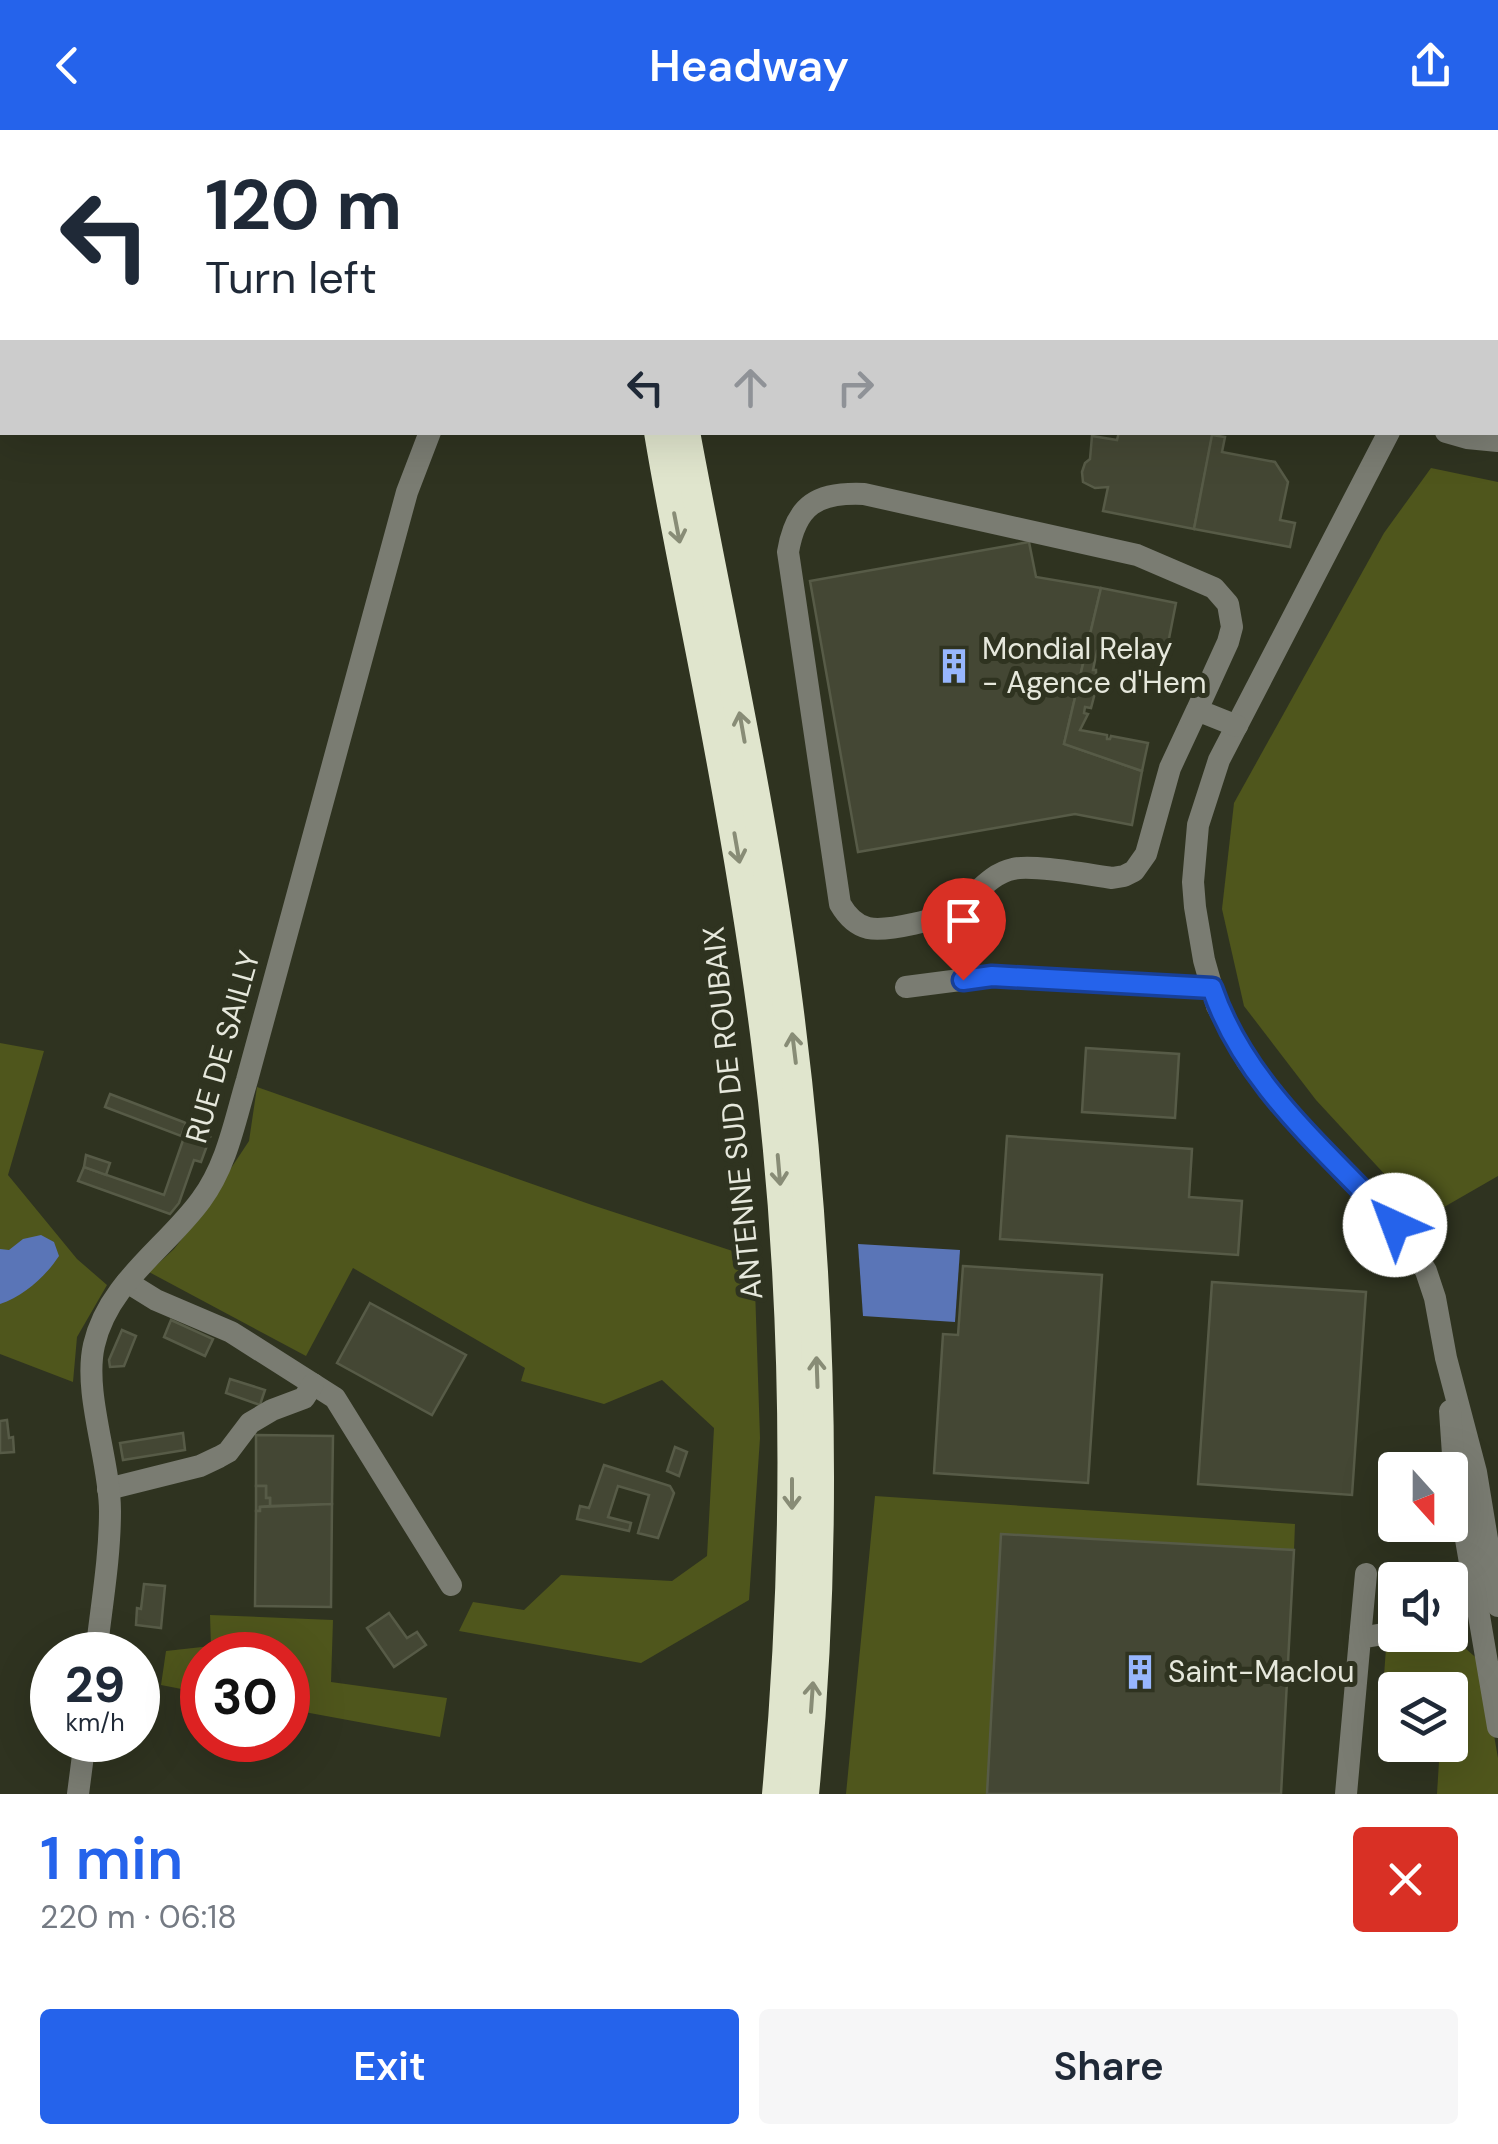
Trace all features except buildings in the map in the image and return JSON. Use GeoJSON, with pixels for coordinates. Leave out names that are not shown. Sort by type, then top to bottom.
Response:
{"type":"FeatureCollection","features":[{"type":"Feature","properties":{"kind":"highway","name":"ANTENNE SUD DE ROUBAIX"},"geometry":{"type":"LineString","coordinates":[[659,435],[741,868],[773,1099],[792,1393],[790,1613],[777,1794]]}},
{"type":"Feature","properties":{"kind":"highway","name":"ANTENNE SUD DE ROUBAIX"},"geometry":{"type":"LineString","coordinates":[[687,435],[733,671],[784,977],[807,1180],[817,1353],[818,1520],[814,1671],[804,1794]]}},
{"type":"Feature","properties":{"kind":"street","name":"RUE DE SAILLY"},"geometry":{"type":"LineString","coordinates":[[98,1632],[110,1510],[94,1393],[94,1343],[127,1282],[200,1202],[222,1162],[406,492],[429,435]]}},
{"type":"Feature","properties":{"kind":"street"},"geometry":{"type":"LineString","coordinates":[[1386,435],[1219,760],[1198,825],[1195,907],[1212,988],[1237,1044],[1276,1100],[1414,1249],[1431,1283],[1479,1488],[1492,1612],[1498,1727]]}},
{"type":"Feature","properties":{"kind":"street"},"geometry":{"type":"LineString","coordinates":[[1457,435],[1498,441]]}},
{"type":"Feature","properties":{"kind":"street"},"geometry":{"type":"LineString","coordinates":[[838,493],[864,494],[1137,555],[1214,588],[1228,604],[1232,627],[1198,710],[1170,768],[1146,854],[1134,871],[1112,878],[1016,868],[992,879],[944,916],[880,929],[865,928],[847,917],[840,904],[788,552],[791,531],[799,515],[820,499],[838,493]]}},
{"type":"Feature","properties":{"kind":"street"},"geometry":{"type":"LineString","coordinates":[[1198,710],[1237,726]]}},
{"type":"Feature","properties":{"kind":"street"},"geometry":{"type":"LineString","coordinates":[[906,987],[992,976],[1212,988]]}},
{"type":"Feature","properties":{"kind":"street"},"geometry":{"type":"LineString","coordinates":[[127,1282],[156,1300],[231,1332],[336,1398],[451,1586]]}},
{"type":"Feature","properties":{"kind":"street"},"geometry":{"type":"LineString","coordinates":[[108,1489],[200,1466],[219,1457],[228,1452],[250,1424],[272,1410],[304,1398],[313,1384]]}},
{"type":"Feature","properties":{"kind":"street"},"geometry":{"type":"LineString","coordinates":[[1346,1794],[1366,1574]]}},
{"type":"Feature","properties":{"kind":"street"},"geometry":{"type":"LineString","coordinates":[[1360,1638],[1378,1635]]}},
{"type":"Feature","properties":{"kind":"street"},"geometry":{"type":"LineString","coordinates":[[78,1794],[82,1762]]}},
{"type":"Feature","properties":{"kind":"green space"},"geometry":{"type":"Polygon","coordinates":[[[1431,468],[1498,482],[1498,1176],[1425,1218],[1316,1100],[1244,1006],[1222,909],[1234,803],[1384,533],[1431,468]]]}},
{"type":"Feature","properties":{"kind":"green space"},"geometry":{"type":"Polygon","coordinates":[[[0,1043],[44,1051],[8,1175],[77,1259],[107,1285],[77,1337],[73,1382],[0,1354],[0,1043]]]}},
{"type":"Feature","properties":{"kind":"green space"},"geometry":{"type":"Polygon","coordinates":[[[257,1087],[754,1258],[760,1438],[749,1600],[641,1663],[459,1631],[473,1602],[524,1610],[561,1575],[672,1581],[707,1556],[714,1428],[662,1380],[604,1404],[521,1381],[525,1368],[353,1268],[306,1356],[149,1272],[196,1221],[249,1141],[257,1087]]]}},
{"type":"Feature","properties":{"kind":"green space"},"geometry":{"type":"Polygon","coordinates":[[[875,1496],[1295,1524],[1294,1550],[1001,1535],[987,1794],[846,1794],[875,1496]]]}},
{"type":"Feature","properties":{"kind":"green space"},"geometry":{"type":"Polygon","coordinates":[[[210,1615],[333,1620],[331,1682],[447,1698],[440,1737],[310,1713],[310,1632],[211,1632],[210,1615]]]}},
{"type":"Feature","properties":{"kind":"green space"},"geometry":{"type":"Polygon","coordinates":[[[180,1649],[180,1689],[161,1685],[166,1651],[180,1649]]]}},
{"type":"Feature","properties":{"kind":"green space"},"geometry":{"type":"Polygon","coordinates":[[[1468,1651],[1481,1662],[1498,1758],[1498,1794],[1437,1794],[1439,1762],[1468,1762],[1468,1672],[1384,1672],[1386,1652],[1468,1651]]]}},
{"type":"Feature","properties":{"kind":"water"},"geometry":{"type":"Polygon","coordinates":[[[41,1235],[54,1242],[59,1256],[33,1285],[0,1304],[0,1249],[9,1250],[23,1239],[41,1235]]]}},
{"type":"Feature","properties":{"kind":"water"},"geometry":{"type":"Polygon","coordinates":[[[858,1244],[960,1250],[955,1322],[863,1316],[858,1244]]]}},
{"type":"Feature","properties":{"kind":"place","name":"Mondial Relay - Agence d'Hem"},"geometry":{"type":"Point","coordinates":[954,666]}},
{"type":"Feature","properties":{"kind":"place","name":"Saint-Maclou"},"geometry":{"type":"Point","coordinates":[1140,1672]}},
{"type":"Feature","properties":{"kind":"route"},"geometry":{"type":"LineString","coordinates":[[963,980],[992,976],[1212,988],[1226,1026],[1276,1100],[1395,1225]]}}]}
